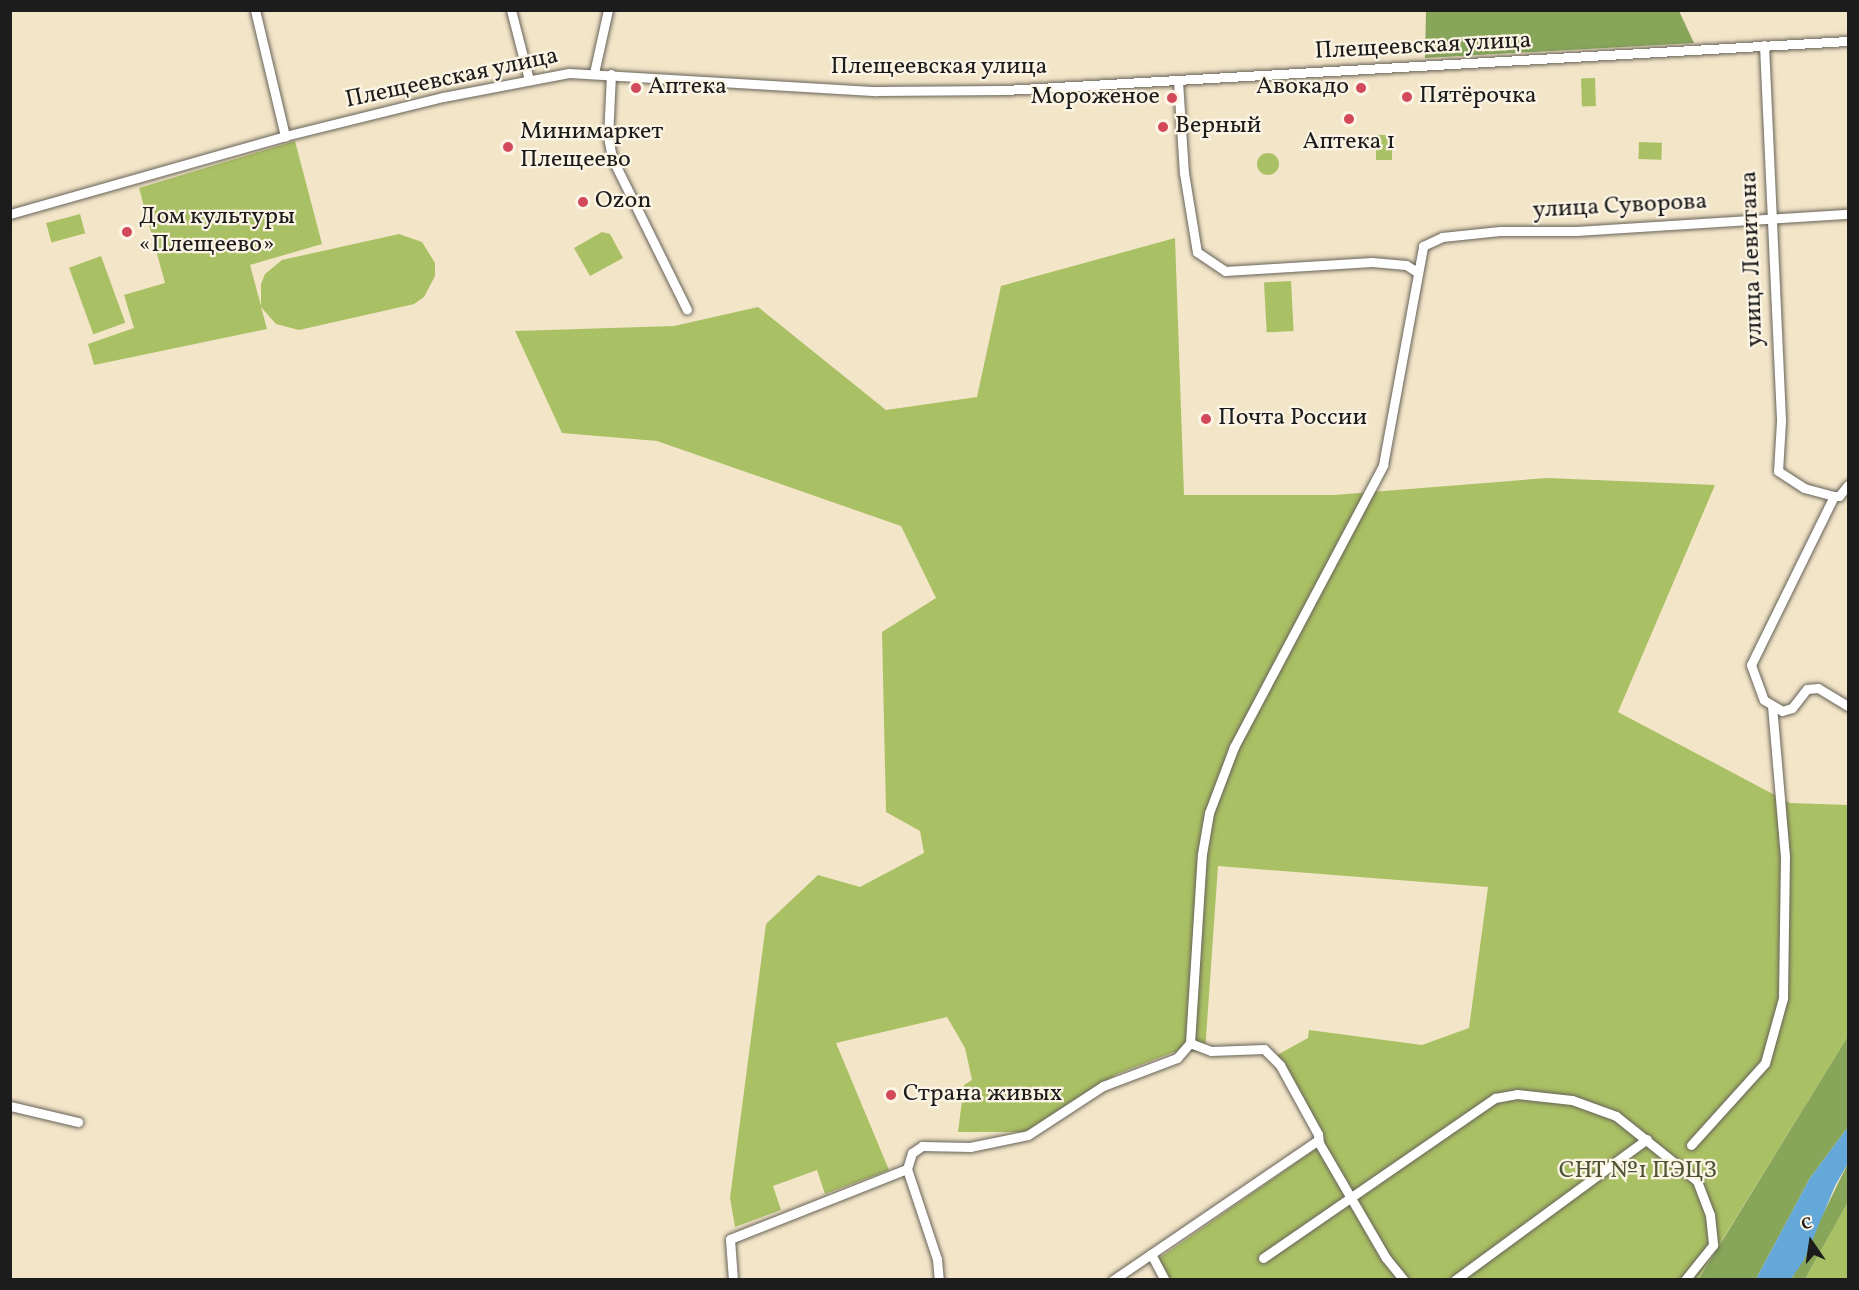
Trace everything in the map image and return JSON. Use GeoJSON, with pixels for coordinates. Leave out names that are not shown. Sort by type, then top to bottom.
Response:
{"type":"FeatureCollection","features":[{"type":"Feature","properties":{"kind":"street"},"geometry":{"type":"LineString","coordinates":[[255,10],[285,136]]}},
{"type":"Feature","properties":{"kind":"street"},"geometry":{"type":"LineString","coordinates":[[512,10],[529,80]]}},
{"type":"Feature","properties":{"kind":"street"},"geometry":{"type":"LineString","coordinates":[[594,73],[608,10]]}},
{"type":"Feature","properties":{"kind":"street","name":"Плещеевская улица"},"geometry":{"type":"LineString","coordinates":[[10,214],[285,136],[529,80],[594,73],[908,91],[1178,81],[1848,41]]}},
{"type":"Feature","properties":{"kind":"street","name":"улица Левитана"},"geometry":{"type":"LineString","coordinates":[[1764,45],[1781,420],[1778,471],[1804,488],[1834,496]]}},
{"type":"Feature","properties":{"kind":"street"},"geometry":{"type":"LineString","coordinates":[[611,74],[608,137],[612,158],[687,310]]}},
{"type":"Feature","properties":{"kind":"street"},"geometry":{"type":"LineString","coordinates":[[939,1280],[937,1259],[907,1169],[912,1153],[922,1146],[970,1147],[1028,1135],[1102,1086],[1168,1063],[1190,1043],[1201,864],[1209,813],[1234,747],[1380,472],[1399,392],[1417,272],[1407,265],[1372,262],[1225,271],[1197,252],[1184,173],[1178,81]]}},
{"type":"Feature","properties":{"kind":"street","name":"улица Суворова"},"geometry":{"type":"LineString","coordinates":[[1417,272],[1423,246],[1442,237],[1848,214]]}},
{"type":"Feature","properties":{"kind":"street"},"geometry":{"type":"LineString","coordinates":[[1848,485],[1839,496],[1834,496],[1751,665],[1758,690],[1772,706],[1782,711],[1792,708],[1807,689],[1818,688],[1848,706]]}},
{"type":"Feature","properties":{"kind":"street"},"geometry":{"type":"LineString","coordinates":[[1691,1146],[1765,1063],[1783,998],[1785,857],[1772,706]]}},
{"type":"Feature","properties":{"kind":"street"},"geometry":{"type":"LineString","coordinates":[[1190,1043],[1211,1051],[1264,1049],[1280,1065],[1318,1140],[1386,1258],[1404,1280]]}},
{"type":"Feature","properties":{"kind":"street"},"geometry":{"type":"LineString","coordinates":[[1263,1258],[1495,1098],[1517,1094],[1572,1100],[1617,1116],[1697,1181],[1710,1215],[1713,1245],[1685,1280]]}},
{"type":"Feature","properties":{"kind":"street"},"geometry":{"type":"LineString","coordinates":[[10,1106],[78,1122]]}},
{"type":"Feature","properties":{"kind":"street"},"geometry":{"type":"LineString","coordinates":[[1455,1280],[1647,1139]]}},
{"type":"Feature","properties":{"kind":"street"},"geometry":{"type":"LineString","coordinates":[[1113,1280],[1318,1140]]}},
{"type":"Feature","properties":{"kind":"street"},"geometry":{"type":"LineString","coordinates":[[733,1280],[730,1239],[907,1169]]}},
{"type":"Feature","properties":{"kind":"street"},"geometry":{"type":"LineString","coordinates":[[1151,1254],[1165,1280]]}},
{"type":"Feature","properties":{"kind":"green space"},"geometry":{"type":"Polygon","coordinates":[[[1426,11],[1679,11],[1694,43],[1425,58],[1426,11]]]}},
{"type":"Feature","properties":{"kind":"green space"},"geometry":{"type":"Polygon","coordinates":[[[1581,78],[1595,78],[1596,106],[1582,106],[1581,78]]]}},
{"type":"Feature","properties":{"kind":"green space"},"geometry":{"type":"Polygon","coordinates":[[[1376,135],[1392,135],[1392,160],[1376,160],[1376,135]]]}},
{"type":"Feature","properties":{"kind":"green space"},"geometry":{"type":"Polygon","coordinates":[[[295,141],[322,244],[250,265],[261,306],[261,284],[265,274],[282,260],[399,234],[422,242],[435,263],[435,276],[424,297],[414,304],[299,330],[276,324],[261,307],[267,329],[94,365],[88,344],[134,328],[124,295],[165,283],[139,188],[295,141]]]}},
{"type":"Feature","properties":{"kind":"green space"},"geometry":{"type":"Polygon","coordinates":[[[1639,142],[1662,143],[1661,160],[1638,159],[1639,142]]]}},
{"type":"Feature","properties":{"kind":"green space"},"geometry":{"type":"Polygon","coordinates":[[[1268,153],[1276,156],[1279,164],[1276,172],[1268,175],[1260,172],[1257,164],[1260,156],[1268,153]]]}},
{"type":"Feature","properties":{"kind":"green space"},"geometry":{"type":"Polygon","coordinates":[[[80,214],[85,233],[51,242],[46,223],[80,214]]]}},
{"type":"Feature","properties":{"kind":"green space"},"geometry":{"type":"Polygon","coordinates":[[[602,232],[610,234],[623,258],[590,276],[574,248],[602,232]]]}},
{"type":"Feature","properties":{"kind":"green space","name":"СНТ №1 ПЭЦЗ"},"geometry":{"type":"Polygon","coordinates":[[[1175,238],[1184,495],[1334,495],[1547,478],[1715,485],[1618,712],[1790,803],[1848,805],[1848,1036],[1698,1279],[1169,1279],[1158,1259],[1320,1146],[1324,1138],[1277,1055],[1308,1038],[1309,1030],[1422,1045],[1469,1028],[1488,887],[1218,866],[1205,1052],[1174,1052],[1117,1074],[1026,1132],[958,1132],[964,1085],[972,1080],[965,1048],[947,1017],[836,1043],[889,1170],[825,1194],[817,1170],[773,1186],[781,1210],[735,1227],[730,1198],[766,924],[818,875],[860,887],[924,853],[920,831],[886,812],[882,632],[936,598],[901,526],[657,441],[562,433],[515,331],[674,326],[758,307],[886,410],[977,397],[1001,286],[1175,238]]]}},
{"type":"Feature","properties":{"kind":"green space"},"geometry":{"type":"Polygon","coordinates":[[[101,256],[125,323],[93,334],[69,268],[101,256]]]}},
{"type":"Feature","properties":{"kind":"green space"},"geometry":{"type":"Polygon","coordinates":[[[1291,281],[1294,331],[1267,332],[1264,282],[1291,281]]]}},
{"type":"Feature","properties":{"kind":"green space"},"geometry":{"type":"Polygon","coordinates":[[[1848,1036],[1848,1127],[1810,1178],[1756,1279],[1698,1280],[1848,1036]]]}},
{"type":"Feature","properties":{"kind":"green space"},"geometry":{"type":"Polygon","coordinates":[[[1848,1163],[1848,1202],[1805,1279],[1791,1280],[1848,1163]]]}},
{"type":"Feature","properties":{"kind":"green space"},"geometry":{"type":"Polygon","coordinates":[[[1848,1202],[1848,1279],[1805,1279],[1848,1202]]]}},
{"type":"Feature","properties":{"kind":"water"},"geometry":{"type":"Polygon","coordinates":[[[1848,1127],[1848,1163],[1835,1186],[1804,1260],[1791,1279],[1756,1279],[1810,1178],[1848,1127]]]}},
{"type":"Feature","properties":{"kind":"place","name":"Аптека"},"geometry":{"type":"Point","coordinates":[636,88]}},
{"type":"Feature","properties":{"kind":"place","name":"Авокадо"},"geometry":{"type":"Point","coordinates":[1361,88]}},
{"type":"Feature","properties":{"kind":"place","name":"Пятёрочка"},"geometry":{"type":"Point","coordinates":[1407,97]}},
{"type":"Feature","properties":{"kind":"place","name":"Мороженое"},"geometry":{"type":"Point","coordinates":[1172,98]}},
{"type":"Feature","properties":{"kind":"place","name":"Аптека 1"},"geometry":{"type":"Point","coordinates":[1349,119]}},
{"type":"Feature","properties":{"kind":"place","name":"Верный"},"geometry":{"type":"Point","coordinates":[1163,127]}},
{"type":"Feature","properties":{"kind":"place","name":"Минимаркет Плещеево"},"geometry":{"type":"Point","coordinates":[508,147]}},
{"type":"Feature","properties":{"kind":"place","name":"Ozon"},"geometry":{"type":"Point","coordinates":[583,202]}},
{"type":"Feature","properties":{"kind":"place","name":"Дом культуры «Плещеево»"},"geometry":{"type":"Point","coordinates":[127,232]}},
{"type":"Feature","properties":{"kind":"place","name":"Почта России"},"geometry":{"type":"Point","coordinates":[1206,419]}},
{"type":"Feature","properties":{"kind":"place","name":"Страна живых"},"geometry":{"type":"Point","coordinates":[891,1095]}}]}
